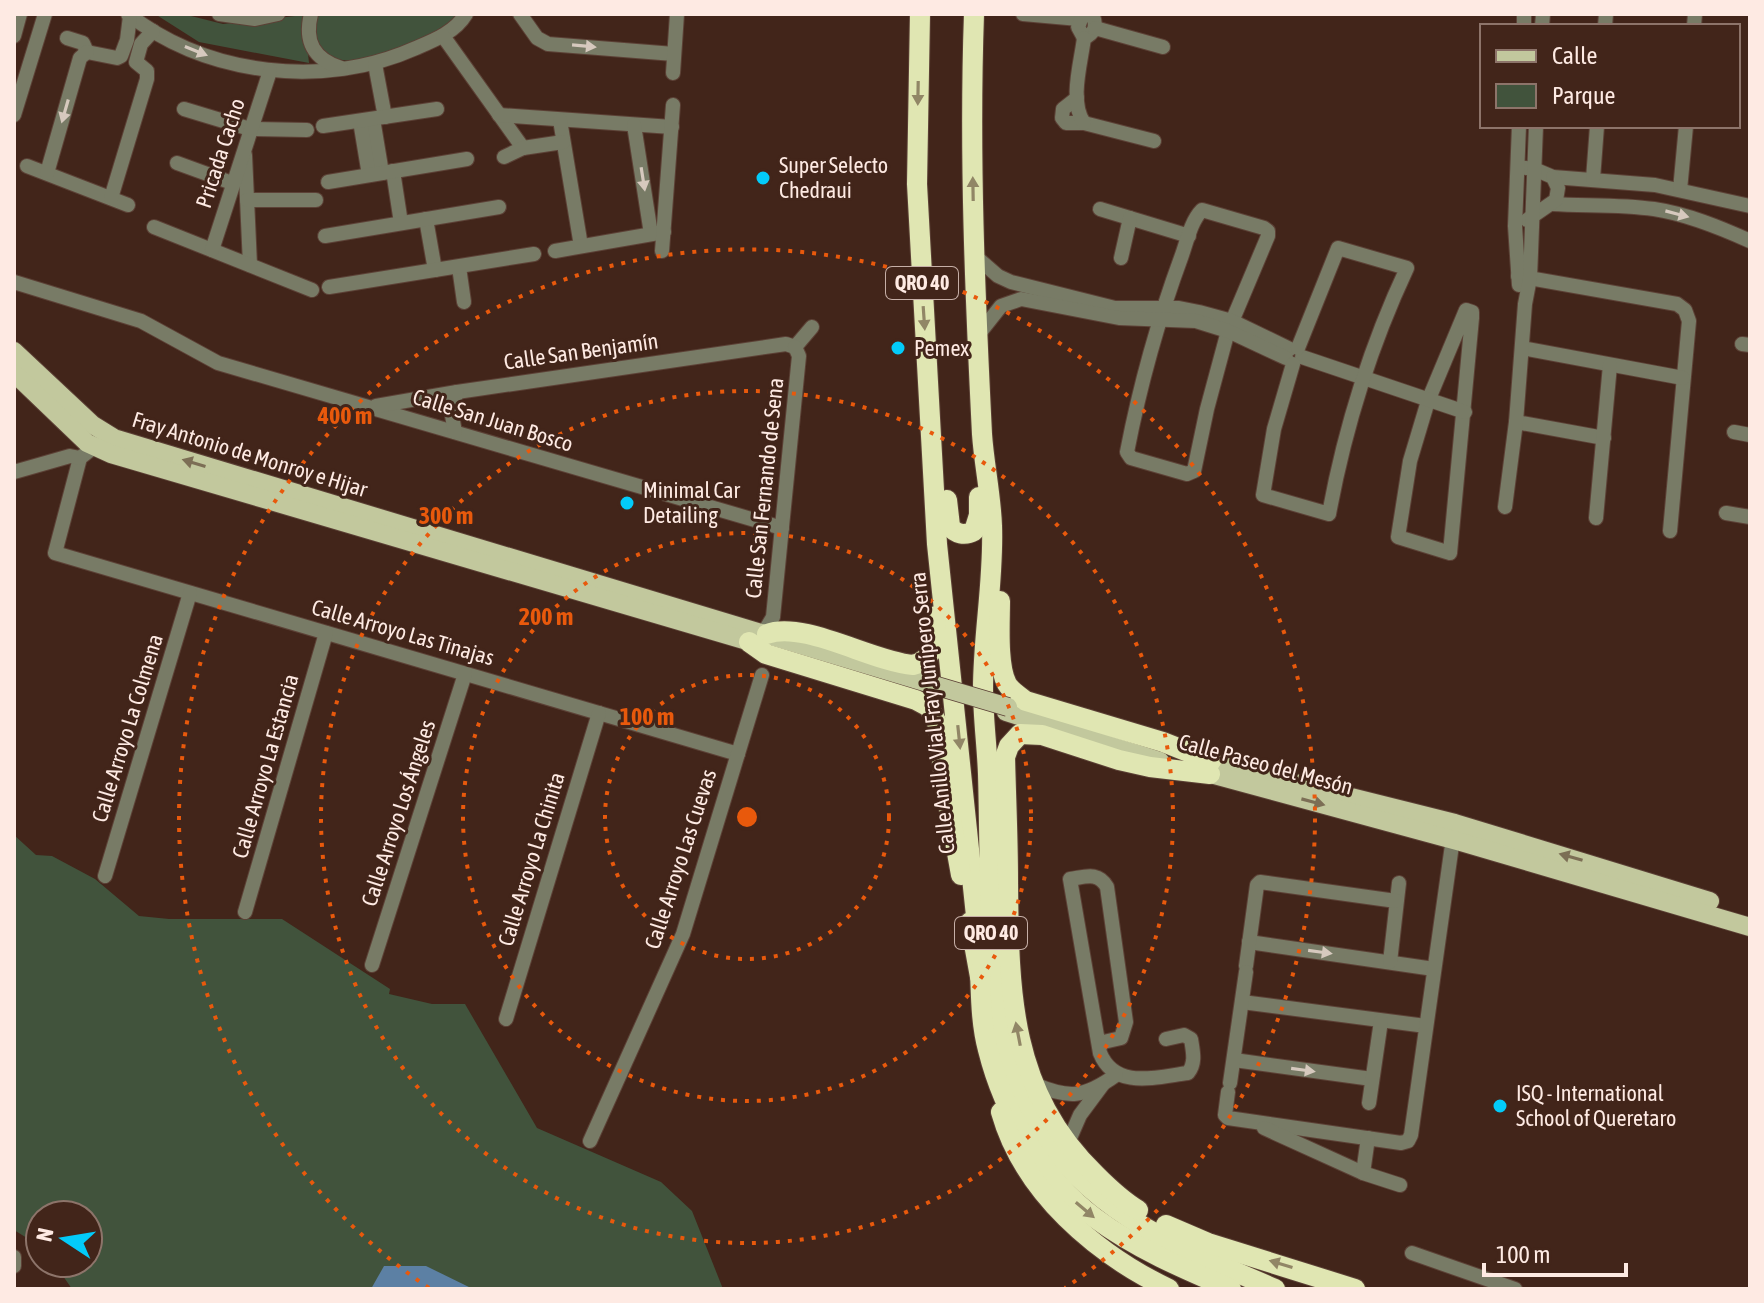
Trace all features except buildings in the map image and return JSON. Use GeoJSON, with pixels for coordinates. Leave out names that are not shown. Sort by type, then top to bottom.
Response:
{"type":"FeatureCollection","features":[{"type":"Feature","properties":{"kind":"highway","name":"Calle Anillo Vial Fray Junípero Serra"},"geometry":{"type":"LineString","coordinates":[[920,14],[917,184],[937,544],[978,922],[987,1050],[1015,1121],[1064,1191],[1097,1220],[1128,1239],[1231,1289]]}},
{"type":"Feature","properties":{"kind":"highway","name":"Calle Anillo Vial Fray Junípero Serra"},"geometry":{"type":"LineString","coordinates":[[974,14],[971,122],[975,256],[982,438],[992,526],[983,689],[988,776],[991,967],[997,1024],[1022,1098],[1035,1123],[1069,1170],[1103,1202],[1191,1252],[1275,1289]]}},
{"type":"Feature","properties":{"kind":"highway"},"geometry":{"type":"LineString","coordinates":[[928,380],[940,396],[948,522],[952,529],[961,533],[974,531],[979,515],[978,461],[982,438]]}},
{"type":"Feature","properties":{"kind":"highway"},"geometry":{"type":"LineString","coordinates":[[992,526],[998,555],[1003,669],[1010,704]]}},
{"type":"Feature","properties":{"kind":"highway"},"geometry":{"type":"LineString","coordinates":[[937,544],[936,637],[931,653],[922,662],[913,665],[897,662],[797,632],[775,631],[765,639],[766,654],[916,700],[935,714],[980,977]]}},
{"type":"Feature","properties":{"kind":"highway"},"geometry":{"type":"LineString","coordinates":[[1010,704],[1001,694],[995,697],[989,715],[993,723],[1004,730],[1042,735],[1150,767],[1211,768]]}},
{"type":"Feature","properties":{"kind":"highway"},"geometry":{"type":"LineString","coordinates":[[1010,704],[1026,701],[1163,742],[1211,768]]}},
{"type":"Feature","properties":{"kind":"highway"},"geometry":{"type":"LineString","coordinates":[[1020,734],[1009,746],[1005,757],[1010,991],[1021,1050],[1049,1117],[1067,1145],[1133,1207],[1208,1243],[1355,1289]]}},
{"type":"Feature","properties":{"kind":"highway"},"geometry":{"type":"LineString","coordinates":[[988,776],[1008,881]]}},
{"type":"Feature","properties":{"kind":"highway"},"geometry":{"type":"LineString","coordinates":[[987,1050],[994,1088],[1009,1138],[1039,1186],[1093,1244],[1133,1271],[1169,1289]]}},
{"type":"Feature","properties":{"kind":"main road","name":"Fray Antonio de Monroy e Hijar"},"geometry":{"type":"LineString","coordinates":[[14,351],[84,445]]}},
{"type":"Feature","properties":{"kind":"main road","name":"Fray Antonio de Monroy e Hijar"},"geometry":{"type":"LineString","coordinates":[[14,373],[84,445],[139,454],[765,639]]}},
{"type":"Feature","properties":{"kind":"main road"},"geometry":{"type":"LineString","coordinates":[[765,639],[936,688],[1010,704]]}},
{"type":"Feature","properties":{"kind":"main road","name":"Calle Paseo del Mesón"},"geometry":{"type":"LineString","coordinates":[[1211,768],[1454,831],[1593,863],[1724,912],[1750,927]]}},
{"type":"Feature","properties":{"kind":"main road","name":"Calle Paseo del Mesón"},"geometry":{"type":"LineString","coordinates":[[1724,912],[1750,915]]}},
{"type":"Feature","properties":{"kind":"street"},"geometry":{"type":"LineString","coordinates":[[14,36],[20,14]]}},
{"type":"Feature","properties":{"kind":"street"},"geometry":{"type":"LineString","coordinates":[[14,115],[45,14]]}},
{"type":"Feature","properties":{"kind":"street"},"geometry":{"type":"LineString","coordinates":[[219,14],[255,19],[278,14]]}},
{"type":"Feature","properties":{"kind":"street"},"geometry":{"type":"LineString","coordinates":[[311,14],[309,43],[316,55],[328,64],[344,69]]}},
{"type":"Feature","properties":{"kind":"street"},"geometry":{"type":"LineString","coordinates":[[129,15],[153,31],[212,57],[270,71],[344,69],[375,64],[443,36],[466,14]]}},
{"type":"Feature","properties":{"kind":"street"},"geometry":{"type":"LineString","coordinates":[[520,14],[537,38],[548,44],[674,54]]}},
{"type":"Feature","properties":{"kind":"street"},"geometry":{"type":"LineString","coordinates":[[673,73],[677,14]]}},
{"type":"Feature","properties":{"kind":"street"},"geometry":{"type":"LineString","coordinates":[[1023,14],[1082,23],[1163,47]]}},
{"type":"Feature","properties":{"kind":"street"},"geometry":{"type":"LineString","coordinates":[[111,198],[147,79],[147,71],[136,59],[129,15]]}},
{"type":"Feature","properties":{"kind":"street"},"geometry":{"type":"LineString","coordinates":[[1082,23],[1077,98],[1078,111],[1084,123],[1154,141]]}},
{"type":"Feature","properties":{"kind":"street"},"geometry":{"type":"LineString","coordinates":[[87,52],[117,58],[134,42],[153,31]]}},
{"type":"Feature","properties":{"kind":"street"},"geometry":{"type":"LineString","coordinates":[[443,36],[523,148]]}},
{"type":"Feature","properties":{"kind":"street"},"geometry":{"type":"LineString","coordinates":[[67,38],[83,43],[87,52]]}},
{"type":"Feature","properties":{"kind":"street"},"geometry":{"type":"LineString","coordinates":[[47,173],[80,58],[87,52]]}},
{"type":"Feature","properties":{"kind":"street"},"geometry":{"type":"LineString","coordinates":[[375,64],[372,119],[381,173],[401,223]]}},
{"type":"Feature","properties":{"kind":"street","name":"Pricada Cacho"},"geometry":{"type":"LineString","coordinates":[[212,250],[270,71]]}},
{"type":"Feature","properties":{"kind":"street"},"geometry":{"type":"LineString","coordinates":[[658,233],[673,105]]}},
{"type":"Feature","properties":{"kind":"street"},"geometry":{"type":"LineString","coordinates":[[184,109],[250,129],[307,130]]}},
{"type":"Feature","properties":{"kind":"street"},"geometry":{"type":"LineString","coordinates":[[323,126],[437,109]]}},
{"type":"Feature","properties":{"kind":"street"},"geometry":{"type":"LineString","coordinates":[[499,115],[672,127]]}},
{"type":"Feature","properties":{"kind":"street"},"geometry":{"type":"LineString","coordinates":[[560,120],[560,143],[577,247]]}},
{"type":"Feature","properties":{"kind":"street"},"geometry":{"type":"LineString","coordinates":[[634,125],[662,251]]}},
{"type":"Feature","properties":{"kind":"street"},"geometry":{"type":"LineString","coordinates":[[1505,507],[1516,422],[1525,304],[1524,277],[1515,226],[1519,128]]}},
{"type":"Feature","properties":{"kind":"street"},"geometry":{"type":"LineString","coordinates":[[1524,277],[1532,218],[1536,128]]}},
{"type":"Feature","properties":{"kind":"street"},"geometry":{"type":"LineString","coordinates":[[1593,179],[1597,128]]}},
{"type":"Feature","properties":{"kind":"street"},"geometry":{"type":"LineString","coordinates":[[1680,190],[1686,128]]}},
{"type":"Feature","properties":{"kind":"street"},"geometry":{"type":"LineString","coordinates":[[504,157],[523,148],[560,143]]}},
{"type":"Feature","properties":{"kind":"street"},"geometry":{"type":"LineString","coordinates":[[244,147],[250,265]]}},
{"type":"Feature","properties":{"kind":"street"},"geometry":{"type":"LineString","coordinates":[[328,182],[467,159]]}},
{"type":"Feature","properties":{"kind":"street"},"geometry":{"type":"LineString","coordinates":[[177,163],[232,183]]}},
{"type":"Feature","properties":{"kind":"street"},"geometry":{"type":"LineString","coordinates":[[27,166],[128,205]]}},
{"type":"Feature","properties":{"kind":"street"},"geometry":{"type":"LineString","coordinates":[[1518,167],[1534,169],[1553,177],[1655,185],[1750,206]]}},
{"type":"Feature","properties":{"kind":"street"},"geometry":{"type":"LineString","coordinates":[[1515,226],[1552,204],[1558,194],[1553,177]]}},
{"type":"Feature","properties":{"kind":"street"},"geometry":{"type":"LineString","coordinates":[[1633,207],[1637,196],[1635,182]]}},
{"type":"Feature","properties":{"kind":"street"},"geometry":{"type":"LineString","coordinates":[[1650,208],[1655,185]]}},
{"type":"Feature","properties":{"kind":"street"},"geometry":{"type":"LineString","coordinates":[[247,200],[316,200]]}},
{"type":"Feature","properties":{"kind":"street"},"geometry":{"type":"LineString","coordinates":[[1552,204],[1650,208],[1685,216],[1750,241]]}},
{"type":"Feature","properties":{"kind":"street"},"geometry":{"type":"LineString","coordinates":[[325,236],[499,207]]}},
{"type":"Feature","properties":{"kind":"street"},"geometry":{"type":"LineString","coordinates":[[1100,209],[1189,236]]}},
{"type":"Feature","properties":{"kind":"street"},"geometry":{"type":"LineString","coordinates":[[1202,210],[1268,231],[1230,326],[1194,471],[1187,474],[1127,456],[1137,401],[1160,313],[1202,210]]}},
{"type":"Feature","properties":{"kind":"street"},"geometry":{"type":"LineString","coordinates":[[1121,258],[1130,218]]}},
{"type":"Feature","properties":{"kind":"street"},"geometry":{"type":"LineString","coordinates":[[426,219],[435,270]]}},
{"type":"Feature","properties":{"kind":"street"},"geometry":{"type":"LineString","coordinates":[[154,227],[312,290]]}},
{"type":"Feature","properties":{"kind":"street"},"geometry":{"type":"LineString","coordinates":[[555,251],[658,233]]}},
{"type":"Feature","properties":{"kind":"street"},"geometry":{"type":"LineString","coordinates":[[1338,248],[1407,268],[1382,322],[1362,377],[1341,448],[1329,514],[1263,495],[1274,429],[1294,355],[1338,248]]}},
{"type":"Feature","properties":{"kind":"street"},"geometry":{"type":"LineString","coordinates":[[329,287],[534,254]]}},
{"type":"Feature","properties":{"kind":"street"},"geometry":{"type":"LineString","coordinates":[[975,256],[998,276],[1011,282],[1113,317],[1199,312],[1294,355],[1465,412]]}},
{"type":"Feature","properties":{"kind":"street"},"geometry":{"type":"LineString","coordinates":[[459,267],[464,302]]}},
{"type":"Feature","properties":{"kind":"street"},"geometry":{"type":"LineString","coordinates":[[1524,277],[1677,304],[1685,310],[1689,321],[1670,531]]}},
{"type":"Feature","properties":{"kind":"street","name":"Calle San Juan Bosco"},"geometry":{"type":"LineString","coordinates":[[14,282],[141,321],[218,363],[782,528]]}},
{"type":"Feature","properties":{"kind":"street"},"geometry":{"type":"LineString","coordinates":[[1010,301],[1011,282]]}},
{"type":"Feature","properties":{"kind":"street"},"geometry":{"type":"LineString","coordinates":[[978,335],[996,311],[1010,301],[1072,303]]}},
{"type":"Feature","properties":{"kind":"street"},"geometry":{"type":"LineString","coordinates":[[1470,310],[1465,412],[1450,553],[1398,537],[1410,461],[1428,401],[1463,315],[1470,310]]}},
{"type":"Feature","properties":{"kind":"street"},"geometry":{"type":"LineString","coordinates":[[795,347],[812,327]]}},
{"type":"Feature","properties":{"kind":"street","name":"Calle San Benjamín"},"geometry":{"type":"LineString","coordinates":[[373,407],[786,344],[795,347]]}},
{"type":"Feature","properties":{"kind":"street","name":"Calle San Fernando de Sena"},"geometry":{"type":"LineString","coordinates":[[765,639],[773,617],[799,356],[795,347]]}},
{"type":"Feature","properties":{"kind":"street"},"geometry":{"type":"LineString","coordinates":[[1522,348],[1683,378]]}},
{"type":"Feature","properties":{"kind":"street"},"geometry":{"type":"LineString","coordinates":[[1596,518],[1610,365]]}},
{"type":"Feature","properties":{"kind":"street"},"geometry":{"type":"LineString","coordinates":[[455,432],[451,410],[457,392]]}},
{"type":"Feature","properties":{"kind":"street"},"geometry":{"type":"LineString","coordinates":[[1516,422],[1604,438]]}},
{"type":"Feature","properties":{"kind":"street"},"geometry":{"type":"LineString","coordinates":[[1734,432],[1750,435]]}},
{"type":"Feature","properties":{"kind":"street"},"geometry":{"type":"LineString","coordinates":[[14,472],[84,445]]}},
{"type":"Feature","properties":{"kind":"street","name":"Calle Arroyo Las Tinajas"},"geometry":{"type":"LineString","coordinates":[[84,445],[55,553],[738,754]]}},
{"type":"Feature","properties":{"kind":"street"},"geometry":{"type":"LineString","coordinates":[[1726,513],[1750,517]]}},
{"type":"Feature","properties":{"kind":"street","name":"Calle Arroyo La Colmena"},"geometry":{"type":"LineString","coordinates":[[105,876],[190,593]]}},
{"type":"Feature","properties":{"kind":"street","name":"Calle Arroyo La Estancia"},"geometry":{"type":"LineString","coordinates":[[245,912],[326,633]]}},
{"type":"Feature","properties":{"kind":"street","name":"Calle Arroyo Los Ángeles"},"geometry":{"type":"LineString","coordinates":[[372,965],[465,674]]}},
{"type":"Feature","properties":{"kind":"street","name":"Calle Arroyo Las Cuevas"},"geometry":{"type":"LineString","coordinates":[[590,1141],[683,934],[762,675]]}},
{"type":"Feature","properties":{"kind":"street","name":"Calle Arroyo La Chinita"},"geometry":{"type":"LineString","coordinates":[[506,1019],[599,713]]}},
{"type":"Feature","properties":{"kind":"street"},"geometry":{"type":"LineString","coordinates":[[1396,901],[1260,882],[1257,885],[1226,1117],[1401,1143],[1408,1141],[1454,831]]}},
{"type":"Feature","properties":{"kind":"street"},"geometry":{"type":"LineString","coordinates":[[1099,1043],[1121,1038],[1126,1022],[1107,887],[1095,875],[1070,879],[1099,1043],[1104,1063],[1116,1075],[1131,1079],[1188,1073],[1194,1059],[1191,1039],[1184,1035],[1166,1039]]}},
{"type":"Feature","properties":{"kind":"street"},"geometry":{"type":"LineString","coordinates":[[1390,962],[1399,883]]}},
{"type":"Feature","properties":{"kind":"street"},"geometry":{"type":"LineString","coordinates":[[1249,942],[1434,969]]}},
{"type":"Feature","properties":{"kind":"street"},"geometry":{"type":"LineString","coordinates":[[1242,1002],[1426,1026]]}},
{"type":"Feature","properties":{"kind":"street"},"geometry":{"type":"LineString","coordinates":[[1369,1103],[1381,1021]]}},
{"type":"Feature","properties":{"kind":"street"},"geometry":{"type":"LineString","coordinates":[[1234,1060],[1372,1079]]}},
{"type":"Feature","properties":{"kind":"street"},"geometry":{"type":"LineString","coordinates":[[1034,1084],[1067,1096],[1103,1084],[1116,1075]]}},
{"type":"Feature","properties":{"kind":"street"},"geometry":{"type":"LineString","coordinates":[[1067,1145],[1080,1115],[1103,1084]]}},
{"type":"Feature","properties":{"kind":"street"},"geometry":{"type":"LineString","coordinates":[[1248,1122],[1363,1173],[1400,1185]]}},
{"type":"Feature","properties":{"kind":"street"},"geometry":{"type":"LineString","coordinates":[[1363,1173],[1368,1138]]}},
{"type":"Feature","properties":{"kind":"street"},"geometry":{"type":"LineString","coordinates":[[1412,1253],[1515,1289]]}},
{"type":"Feature","properties":{"kind":"street"},"geometry":{"type":"LineString","coordinates":[[14,1257],[14,1266]]}},
{"type":"Feature","properties":{"kind":"green space"},"geometry":{"type":"Polygon","coordinates":[[[155,14],[183,14],[223,24],[304,15],[309,63],[199,42],[155,14]]]}},
{"type":"Feature","properties":{"kind":"green space"},"geometry":{"type":"Polygon","coordinates":[[[318,14],[459,14],[412,44],[352,61],[335,58],[319,46],[315,33],[318,14]]]}},
{"type":"Feature","properties":{"kind":"green space"},"geometry":{"type":"Polygon","coordinates":[[[14,835],[36,855],[52,856],[95,879],[139,916],[282,919],[390,989],[389,994],[432,1004],[465,1004],[537,1128],[661,1182],[692,1211],[723,1289],[72,1289],[65,1279],[104,1279],[104,1199],[24,1199],[24,1236],[14,1230],[14,835]]]}},
{"type":"Feature","properties":{"kind":"water"},"geometry":{"type":"Polygon","coordinates":[[[384,1266],[426,1266],[473,1289],[371,1289],[384,1266]]]}},
{"type":"Feature","properties":{"kind":"place","name":"Super Selecto Chedraui"},"geometry":{"type":"Point","coordinates":[763,178]}},
{"type":"Feature","properties":{"kind":"place","name":"Pemex"},"geometry":{"type":"Point","coordinates":[898,348]}},
{"type":"Feature","properties":{"kind":"place","name":"Minimal Car Detailing"},"geometry":{"type":"Point","coordinates":[627,503]}},
{"type":"Feature","properties":{"kind":"place","name":"ISQ - International School of Queretaro"},"geometry":{"type":"Point","coordinates":[1500,1106]}}]}
